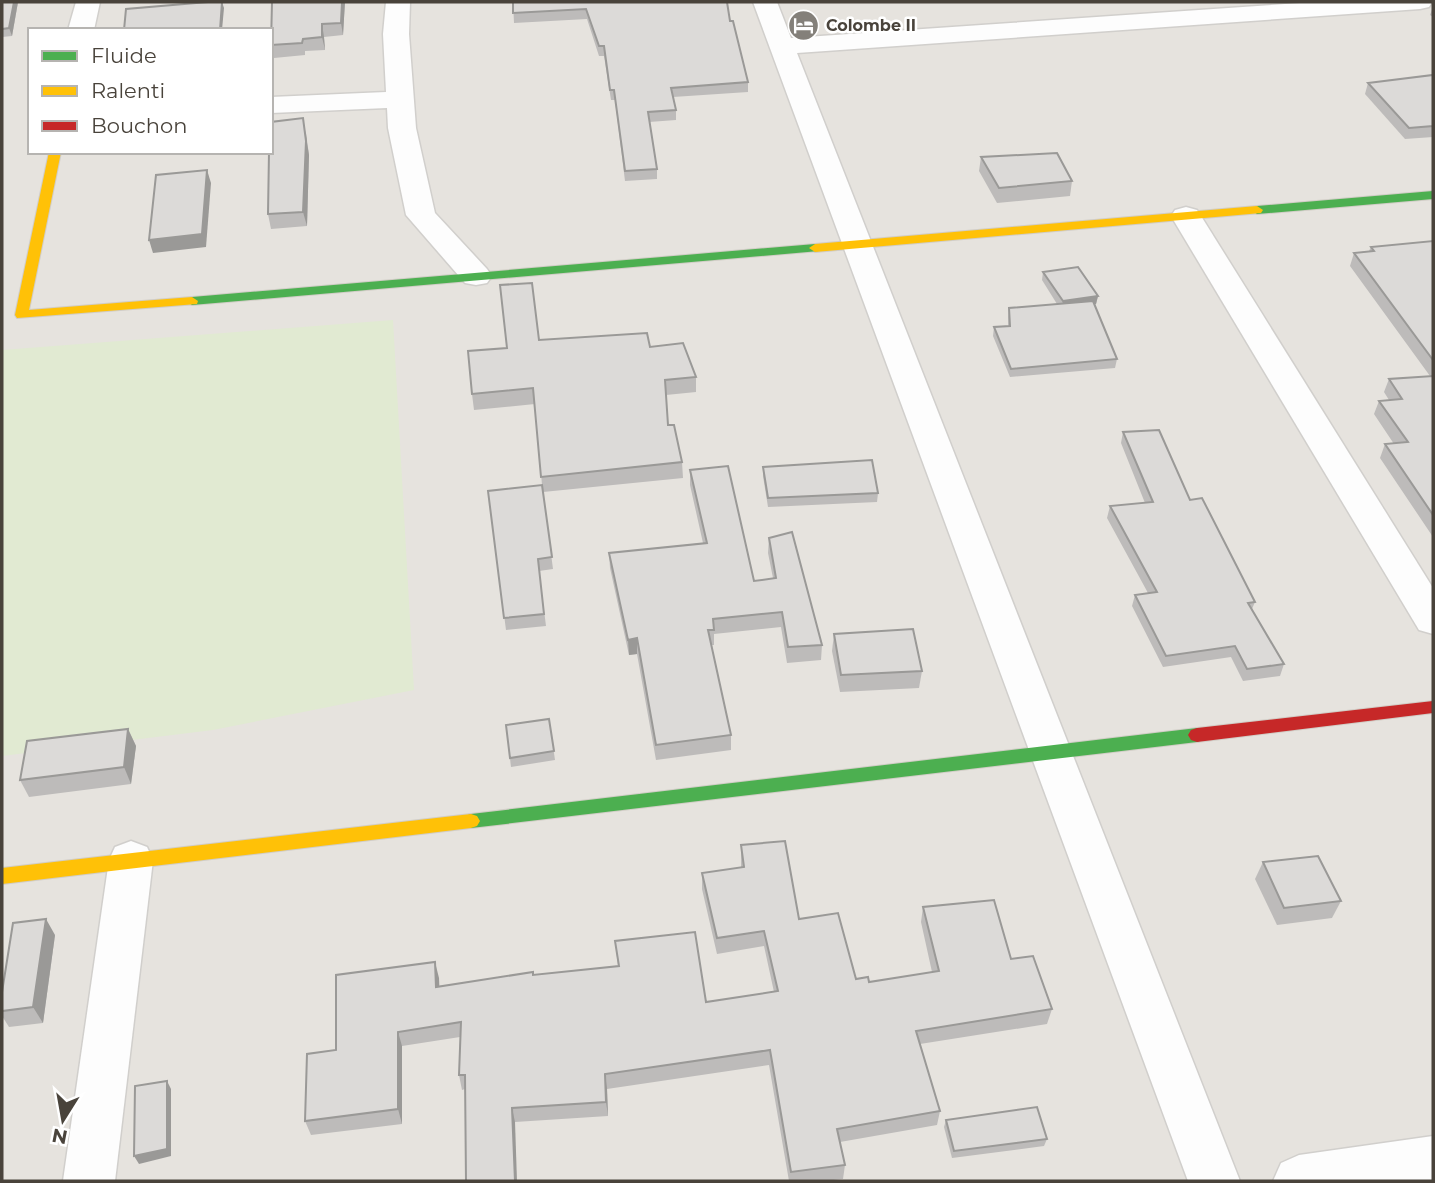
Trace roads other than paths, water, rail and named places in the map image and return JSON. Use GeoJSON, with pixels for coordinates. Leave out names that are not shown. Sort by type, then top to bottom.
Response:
{"type":"FeatureCollection","features":[{"type":"Feature","properties":{"kind":"street"},"geometry":{"type":"LineString","coordinates":[[81,28],[89,2]]}},
{"type":"Feature","properties":{"kind":"street"},"geometry":{"type":"LineString","coordinates":[[398,2],[396,34],[402,128],[421,215],[476,276]]}},
{"type":"Feature","properties":{"kind":"street"},"geometry":{"type":"LineString","coordinates":[[765,2],[1213,1181]]}},
{"type":"Feature","properties":{"kind":"street"},"geometry":{"type":"LineString","coordinates":[[782,46],[1420,2]]}},
{"type":"Feature","properties":{"kind":"street"},"geometry":{"type":"LineString","coordinates":[[273,105],[400,99]]}},
{"type":"Feature","properties":{"kind":"street"},"geometry":{"type":"LineString","coordinates":[[55,154],[22,315],[1433,195]]}},
{"type":"Feature","properties":{"kind":"street"},"geometry":{"type":"LineString","coordinates":[[1186,216],[1433,620]]}},
{"type":"Feature","properties":{"kind":"street"},"geometry":{"type":"LineString","coordinates":[[2,876],[1433,707]]}},
{"type":"Feature","properties":{"kind":"street"},"geometry":{"type":"LineString","coordinates":[[89,1181],[131,860]]}},
{"type":"Feature","properties":{"kind":"street"},"geometry":{"type":"LineString","coordinates":[[1298,1181],[1433,1161]]}},
{"type":"Feature","properties":{"kind":"place","name":"Colombe II"},"geometry":{"type":"Point","coordinates":[803,25]}}]}
